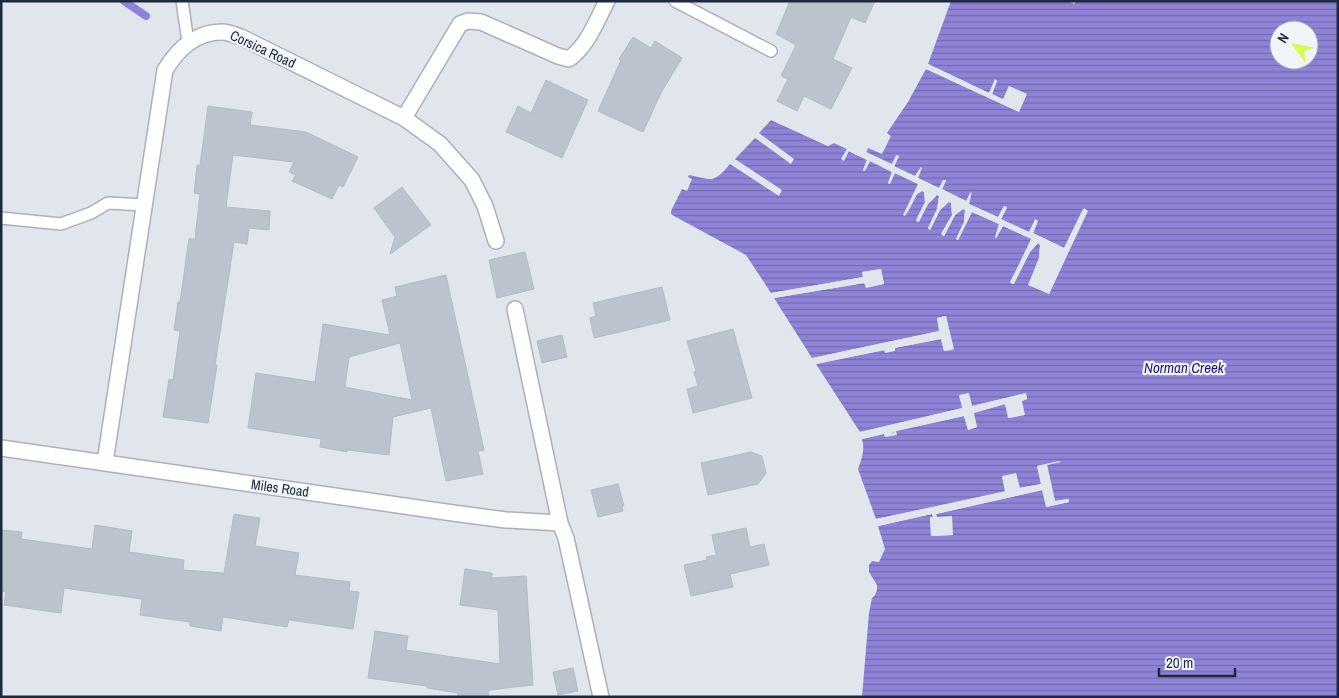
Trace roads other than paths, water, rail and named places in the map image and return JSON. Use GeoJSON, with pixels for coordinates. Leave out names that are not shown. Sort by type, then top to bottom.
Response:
{"type":"FeatureCollection","features":[{"type":"Feature","properties":{"kind":"street"},"geometry":{"type":"LineString","coordinates":[[496,241],[485,206],[472,180],[440,144],[404,118],[460,24],[468,21],[481,22],[569,59],[578,52],[586,41],[607,1]]}},
{"type":"Feature","properties":{"kind":"street","name":"Corsica Road"},"geometry":{"type":"LineString","coordinates":[[105,462],[165,70],[175,55],[188,42],[203,35],[223,31],[241,37],[404,118]]}},
{"type":"Feature","properties":{"kind":"street"},"geometry":{"type":"LineString","coordinates":[[515,309],[560,522],[566,538],[601,697]]}},
{"type":"Feature","properties":{"kind":"street","name":"Miles Road"},"geometry":{"type":"LineString","coordinates":[[1,448],[506,520],[560,522]]}},
{"type":"Feature","properties":{"kind":"lane"},"geometry":{"type":"LineString","coordinates":[[182,1],[188,42]]}},
{"type":"Feature","properties":{"kind":"lane"},"geometry":{"type":"LineString","coordinates":[[675,1],[771,51]]}},
{"type":"Feature","properties":{"kind":"lane"},"geometry":{"type":"LineString","coordinates":[[1,218],[61,224],[91,213],[108,203],[144,206]]}},
{"type":"Feature","properties":{"kind":"water","name":"Norman Creek"},"geometry":{"type":"Polygon","coordinates":[[[951,1],[1069,1],[1074,4],[1076,1],[1338,1],[1338,697],[862,697],[869,613],[872,598],[877,590],[877,585],[869,572],[869,565],[872,561],[879,562],[885,549],[878,526],[932,514],[933,517],[930,517],[931,536],[952,535],[952,517],[937,517],[936,514],[1043,490],[1047,507],[1069,502],[1068,499],[1055,501],[1047,465],[1060,461],[1037,466],[1041,484],[1019,488],[1016,474],[1002,477],[1006,491],[876,519],[858,469],[863,451],[862,439],[884,434],[885,437],[896,431],[964,416],[968,430],[977,427],[973,413],[1005,404],[1009,418],[1024,415],[1021,401],[1027,399],[1026,393],[972,406],[968,393],[959,396],[963,408],[860,432],[816,364],[885,350],[885,352],[895,350],[894,348],[941,339],[944,351],[953,350],[946,316],[937,318],[940,331],[812,358],[774,298],[865,283],[866,287],[884,284],[881,269],[862,272],[863,277],[771,293],[746,255],[674,216],[671,214],[671,211],[682,189],[687,191],[692,179],[688,177],[689,175],[708,179],[716,178],[730,164],[779,196],[782,190],[735,159],[755,138],[791,164],[794,159],[759,133],[771,120],[828,146],[834,143],[847,149],[867,160],[864,171],[870,161],[892,172],[889,184],[895,173],[918,184],[906,216],[917,194],[922,191],[924,192],[925,202],[916,220],[919,222],[928,204],[937,195],[939,196],[937,209],[928,228],[930,230],[940,210],[949,202],[951,203],[952,215],[941,234],[944,236],[955,215],[963,209],[965,210],[964,222],[956,239],[958,240],[972,212],[999,224],[996,238],[1003,226],[1032,239],[1010,282],[1013,284],[1030,252],[1038,243],[1040,245],[1039,258],[1029,284],[1049,294],[1087,210],[1083,209],[1064,248],[1033,233],[1038,221],[1036,220],[1029,232],[1001,219],[1007,208],[1004,206],[998,217],[969,204],[972,192],[966,201],[942,189],[946,180],[943,180],[939,188],[918,178],[921,167],[915,176],[894,166],[899,156],[897,155],[892,165],[866,152],[868,148],[882,154],[891,136],[887,133],[908,102],[926,69],[1019,112],[1026,94],[1009,86],[1003,100],[992,94],[997,81],[995,80],[989,93],[928,64],[951,1]]]}},
{"type":"Feature","properties":{"kind":"waterway"},"geometry":{"type":"LineString","coordinates":[[124,1],[146,16]]}}]}
